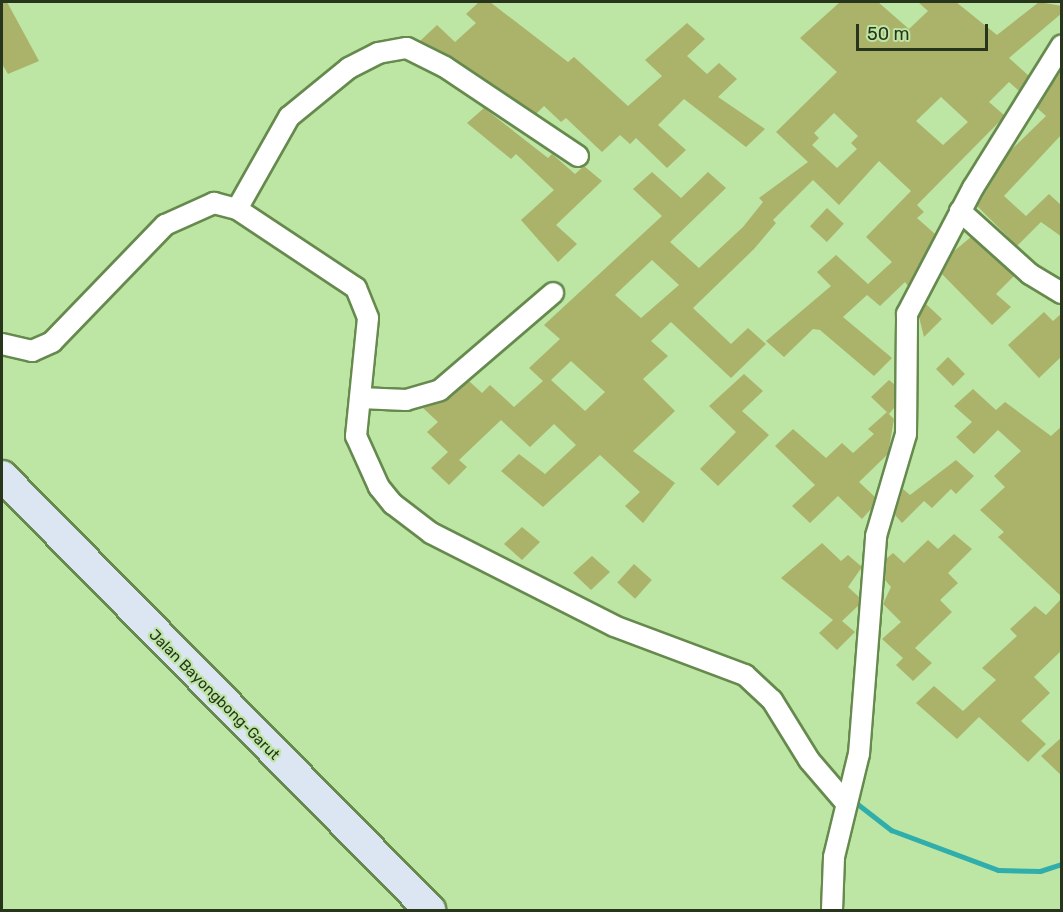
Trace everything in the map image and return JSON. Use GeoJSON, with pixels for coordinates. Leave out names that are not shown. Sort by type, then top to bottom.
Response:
{"type":"FeatureCollection","features":[{"type":"Feature","properties":{"kind":"main road","name":"Jalan Bayongbong-Garut"},"geometry":{"type":"LineString","coordinates":[[2,476],[430,910]]}},
{"type":"Feature","properties":{"kind":"street"},"geometry":{"type":"LineString","coordinates":[[832,910],[834,857],[846,800],[856,774],[870,575],[909,410],[904,328],[960,211],[1062,45]]}},
{"type":"Feature","properties":{"kind":"street"},"geometry":{"type":"LineString","coordinates":[[241,201],[289,117],[316,93],[378,53],[407,48],[445,67],[578,156]]}},
{"type":"Feature","properties":{"kind":"street"},"geometry":{"type":"LineString","coordinates":[[2,344],[32,351],[52,342],[165,225],[214,203],[241,201],[356,288],[368,318],[359,448],[393,504],[431,533],[614,626],[745,675],[772,700],[808,760],[846,800]]}},
{"type":"Feature","properties":{"kind":"street"},"geometry":{"type":"LineString","coordinates":[[960,211],[1030,274],[1062,293]]}},
{"type":"Feature","properties":{"kind":"street"},"geometry":{"type":"LineString","coordinates":[[362,398],[406,400],[440,390],[553,293]]}},
{"type":"Feature","properties":{"kind":"building"},"geometry":{"type":"Polygon","coordinates":[[[2,2],[7,2],[39,61],[8,74],[2,64],[2,2]]]}},
{"type":"Feature","properties":{"kind":"building"},"geometry":{"type":"Polygon","coordinates":[[[479,2],[490,2],[568,62],[574,57],[628,106],[662,76],[645,60],[687,23],[705,39],[687,56],[707,74],[719,63],[737,79],[718,97],[765,129],[746,147],[684,99],[658,125],[686,150],[667,168],[636,138],[630,144],[620,135],[602,152],[566,118],[561,122],[544,106],[536,114],[420,41],[437,25],[455,42],[476,23],[466,14],[479,2]]]}},
{"type":"Feature","properties":{"kind":"building"},"geometry":{"type":"Polygon","coordinates":[[[840,2],[878,2],[909,29],[928,11],[918,2],[956,2],[997,35],[1039,2],[1062,6],[1062,13],[1009,58],[1029,76],[1019,91],[1009,82],[989,102],[1004,115],[1001,120],[917,205],[924,212],[917,218],[935,234],[908,286],[905,282],[880,306],[867,295],[843,317],[892,358],[874,376],[820,330],[813,329],[784,357],[766,341],[831,286],[817,272],[836,255],[868,284],[892,262],[866,237],[911,191],[879,161],[839,205],[813,180],[773,220],[776,223],[754,249],[693,308],[731,344],[748,328],[766,344],[731,378],[671,322],[651,341],[668,356],[643,379],[675,411],[633,451],[675,483],[643,523],[625,506],[640,492],[600,455],[543,507],[501,471],[519,454],[545,474],[576,445],[554,424],[530,447],[501,420],[459,460],[467,467],[449,485],[431,468],[448,452],[427,432],[438,422],[423,408],[447,399],[469,381],[482,393],[490,385],[514,407],[543,381],[529,368],[560,339],[544,325],[662,216],[633,189],[652,172],[681,198],[708,172],[726,188],[670,242],[699,268],[743,227],[763,202],[759,198],[808,162],[776,132],[837,72],[800,38],[840,2]],[[941,97],[916,121],[943,145],[968,122],[941,97]],[[834,113],[814,133],[819,138],[812,145],[837,168],[857,149],[851,143],[858,136],[834,113]],[[652,260],[615,295],[641,318],[679,285],[652,260]],[[571,361],[551,380],[585,411],[605,392],[571,361]]]}},
{"type":"Feature","properties":{"kind":"building"},"geometry":{"type":"Polygon","coordinates":[[[1062,69],[1062,134],[1004,196],[1026,216],[1049,194],[1062,206],[1062,237],[1041,222],[1017,246],[977,206],[1010,151],[1046,116],[1037,108],[1062,69]]]}},
{"type":"Feature","properties":{"kind":"building"},"geometry":{"type":"Polygon","coordinates":[[[484,108],[548,158],[552,154],[575,174],[584,166],[602,181],[556,225],[577,244],[558,262],[521,220],[554,190],[516,154],[511,159],[467,123],[484,108]]]}},
{"type":"Feature","properties":{"kind":"building"},"geometry":{"type":"Polygon","coordinates":[[[827,208],[844,224],[827,242],[810,226],[827,208]]]}},
{"type":"Feature","properties":{"kind":"building"},"geometry":{"type":"Polygon","coordinates":[[[971,237],[1014,276],[996,294],[1011,307],[992,325],[942,274],[954,251],[971,237]]]}},
{"type":"Feature","properties":{"kind":"building"},"geometry":{"type":"Polygon","coordinates":[[[926,304],[942,319],[924,337],[919,317],[926,304]]]}},
{"type":"Feature","properties":{"kind":"building"},"geometry":{"type":"Polygon","coordinates":[[[1044,312],[1053,321],[1062,313],[1062,356],[1039,378],[1008,345],[1044,312]]]}},
{"type":"Feature","properties":{"kind":"building"},"geometry":{"type":"Polygon","coordinates":[[[948,357],[965,374],[953,386],[936,369],[948,357]]]}},
{"type":"Feature","properties":{"kind":"building"},"geometry":{"type":"Polygon","coordinates":[[[744,374],[763,391],[742,411],[769,435],[718,486],[700,469],[736,432],[709,406],[744,374]]]}},
{"type":"Feature","properties":{"kind":"building"},"geometry":{"type":"Polygon","coordinates":[[[889,380],[894,384],[894,408],[889,414],[871,397],[889,380]]]}},
{"type":"Feature","properties":{"kind":"building"},"geometry":{"type":"Polygon","coordinates":[[[973,389],[996,410],[1005,402],[1051,436],[1062,426],[1062,597],[998,537],[1004,532],[980,510],[1005,487],[994,476],[1021,451],[998,430],[974,454],[956,437],[972,422],[954,406],[973,389]]]}},
{"type":"Feature","properties":{"kind":"building"},"geometry":{"type":"Polygon","coordinates":[[[887,412],[894,419],[888,454],[859,482],[875,497],[871,509],[862,519],[838,496],[810,523],[792,506],[815,485],[775,446],[793,429],[826,458],[842,443],[853,453],[874,434],[868,429],[887,412]]]}},
{"type":"Feature","properties":{"kind":"building"},"geometry":{"type":"Polygon","coordinates":[[[956,460],[974,476],[956,494],[951,489],[932,508],[924,501],[902,523],[895,515],[903,489],[910,495],[956,460]]]}},
{"type":"Feature","properties":{"kind":"building"},"geometry":{"type":"Polygon","coordinates":[[[522,527],[540,542],[522,560],[504,544],[522,527]]]}},
{"type":"Feature","properties":{"kind":"building"},"geometry":{"type":"Polygon","coordinates":[[[954,534],[972,549],[948,573],[958,583],[940,600],[952,612],[915,648],[932,663],[913,681],[896,665],[903,658],[882,639],[901,622],[883,604],[891,587],[885,580],[886,559],[893,553],[904,563],[928,540],[938,549],[954,534]]]}},
{"type":"Feature","properties":{"kind":"building"},"geometry":{"type":"Polygon","coordinates":[[[822,543],[841,561],[848,555],[862,567],[848,587],[859,597],[859,605],[842,621],[855,632],[837,650],[819,633],[833,620],[781,578],[822,543]]]}},
{"type":"Feature","properties":{"kind":"building"},"geometry":{"type":"Polygon","coordinates":[[[592,556],[610,572],[591,590],[573,573],[592,556]]]}},
{"type":"Feature","properties":{"kind":"building"},"geometry":{"type":"Polygon","coordinates":[[[634,564],[652,580],[635,599],[617,583],[634,564]]]}},
{"type":"Feature","properties":{"kind":"building"},"geometry":{"type":"Polygon","coordinates":[[[1062,598],[1062,650],[1034,677],[1050,693],[1021,721],[1046,744],[1028,762],[979,717],[957,739],[916,703],[934,686],[963,711],[996,680],[982,668],[1017,636],[1010,629],[1035,606],[1046,615],[1062,598]]]}},
{"type":"Feature","properties":{"kind":"building"},"geometry":{"type":"Polygon","coordinates":[[[1062,737],[1062,776],[1041,756],[1062,737]]]}},
{"type":"Feature","properties":{"kind":"waterway"},"geometry":{"type":"LineString","coordinates":[[851,799],[891,830],[998,870],[1040,871],[1062,864]]}}]}
